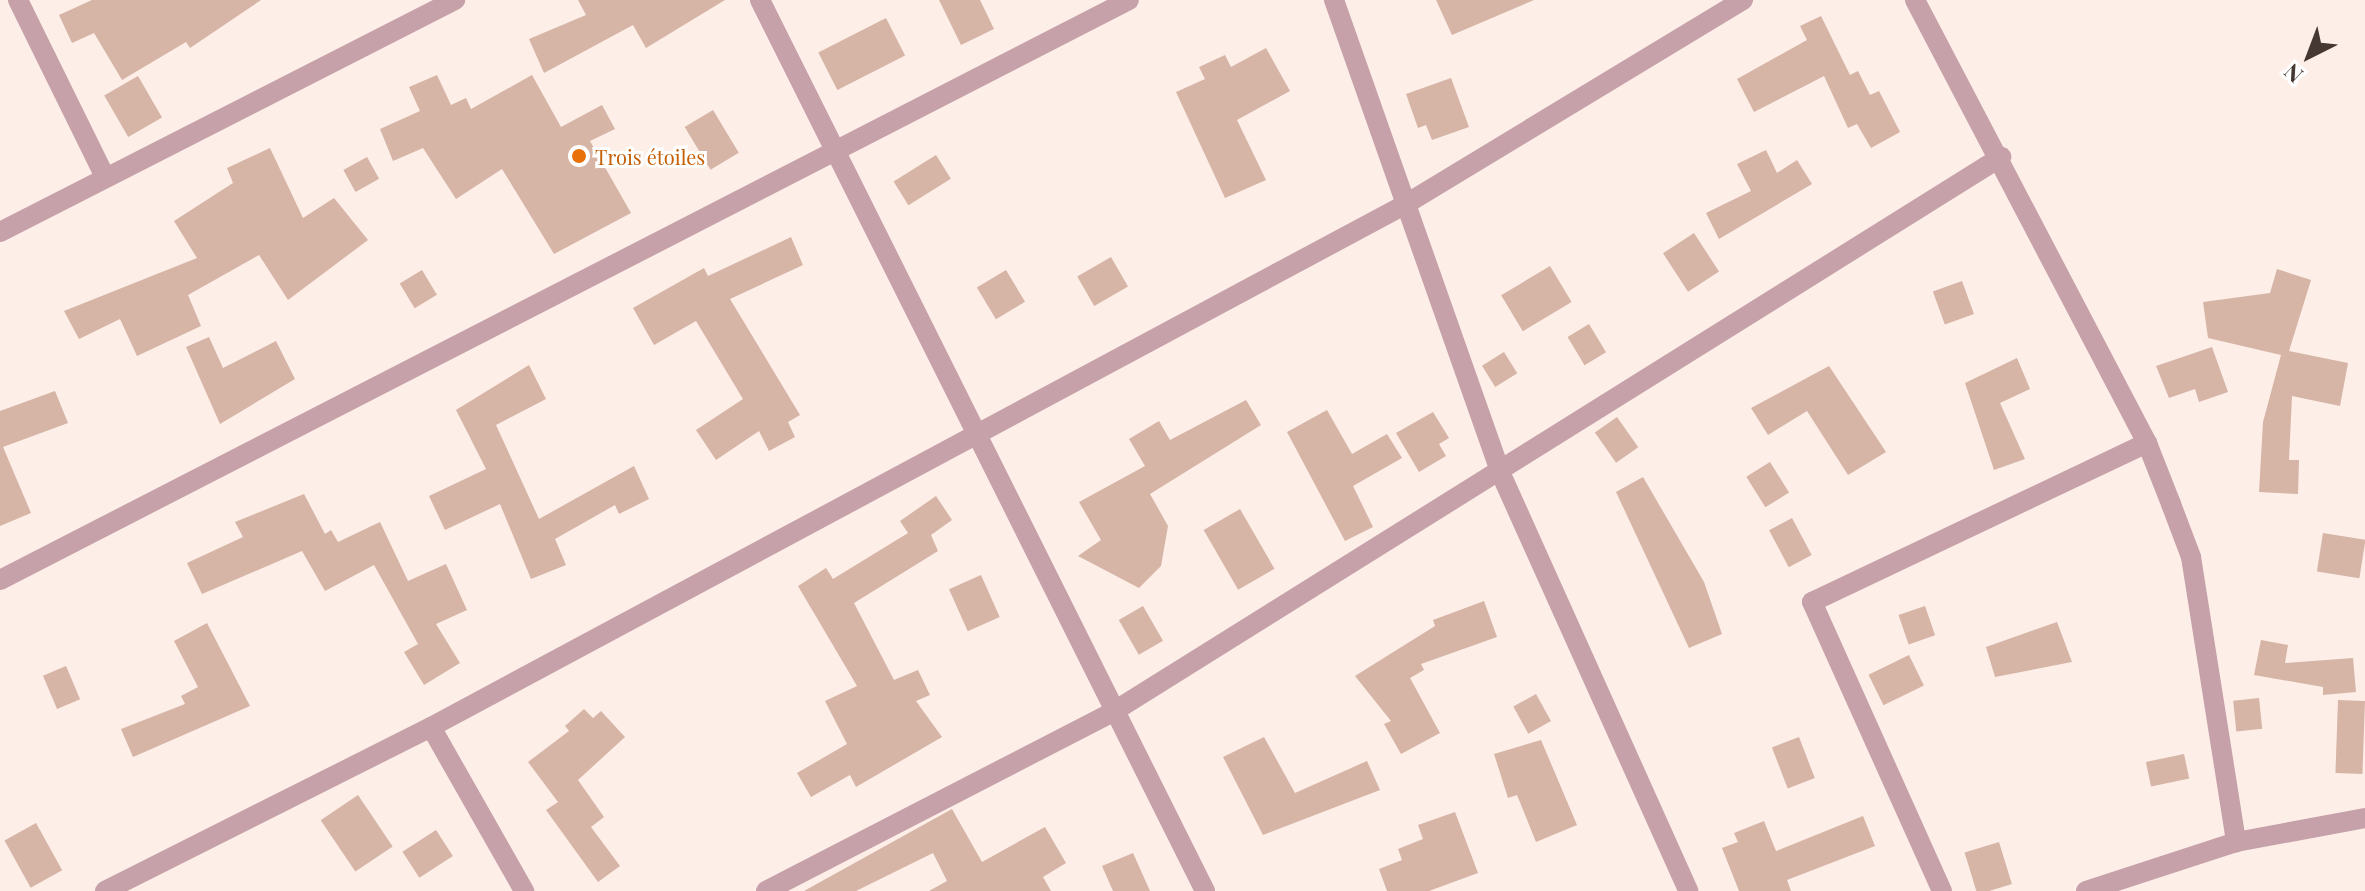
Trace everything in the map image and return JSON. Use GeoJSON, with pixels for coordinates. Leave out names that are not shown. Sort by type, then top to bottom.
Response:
{"type":"FeatureCollection","features":[{"type":"Feature","properties":{"kind":"street"},"geometry":{"type":"LineString","coordinates":[[18,0],[104,175]]}},
{"type":"Feature","properties":{"kind":"street"},"geometry":{"type":"LineString","coordinates":[[0,232],[104,175],[455,0]]}},
{"type":"Feature","properties":{"kind":"street"},"geometry":{"type":"LineString","coordinates":[[760,0],[842,151],[1116,710],[1198,889]]}},
{"type":"Feature","properties":{"kind":"street"},"geometry":{"type":"LineString","coordinates":[[0,580],[842,151],[1129,0]]}},
{"type":"Feature","properties":{"kind":"street"},"geometry":{"type":"LineString","coordinates":[[1334,0],[1501,474],[1688,891]]}},
{"type":"Feature","properties":{"kind":"street"},"geometry":{"type":"LineString","coordinates":[[105,891],[431,727],[1406,204],[1743,0]]}},
{"type":"Feature","properties":{"kind":"street"},"geometry":{"type":"LineString","coordinates":[[1915,0],[2001,157],[2147,443],[2191,557],[2236,842]]}},
{"type":"Feature","properties":{"kind":"street"},"geometry":{"type":"LineString","coordinates":[[766,891],[1116,710],[1501,474],[2001,157]]}},
{"type":"Feature","properties":{"kind":"street"},"geometry":{"type":"LineString","coordinates":[[1942,891],[1812,602],[2147,443]]}},
{"type":"Feature","properties":{"kind":"street"},"geometry":{"type":"LineString","coordinates":[[431,727],[524,891]]}},
{"type":"Feature","properties":{"kind":"street"},"geometry":{"type":"LineString","coordinates":[[2086,891],[2236,842],[2365,818]]}},
{"type":"Feature","properties":{"kind":"building"},"geometry":{"type":"Polygon","coordinates":[[[92,0],[261,0],[190,48],[186,42],[122,80],[94,33],[72,43],[59,15],[92,0]]]}},
{"type":"Feature","properties":{"kind":"building"},"geometry":{"type":"Polygon","coordinates":[[[578,0],[725,0],[646,48],[633,25],[544,73],[529,39],[586,15],[578,0]]]}},
{"type":"Feature","properties":{"kind":"building"},"geometry":{"type":"Polygon","coordinates":[[[939,0],[980,0],[994,29],[961,45],[939,0]]]}},
{"type":"Feature","properties":{"kind":"building"},"geometry":{"type":"Polygon","coordinates":[[[1436,0],[1534,0],[1452,35],[1436,0]]]}},
{"type":"Feature","properties":{"kind":"building"},"geometry":{"type":"Polygon","coordinates":[[[1821,16],[1850,75],[1858,71],[1870,95],[1879,91],[1900,132],[1871,148],[1857,124],[1848,128],[1824,76],[1754,112],[1737,79],[1807,40],[1800,26],[1821,16]]]}},
{"type":"Feature","properties":{"kind":"building"},"geometry":{"type":"Polygon","coordinates":[[[886,18],[905,55],[837,90],[818,53],[886,18]]]}},
{"type":"Feature","properties":{"kind":"building"},"geometry":{"type":"Polygon","coordinates":[[[1266,48],[1290,91],[1237,120],[1266,180],[1225,198],[1176,92],[1205,79],[1199,67],[1225,55],[1231,67],[1266,48]]]}},
{"type":"Feature","properties":{"kind":"building"},"geometry":{"type":"Polygon","coordinates":[[[437,75],[451,105],[466,98],[471,109],[532,75],[561,127],[602,105],[615,129],[590,141],[631,213],[554,254],[502,169],[456,199],[423,148],[393,161],[380,129],[420,111],[409,87],[437,75]]]}},
{"type":"Feature","properties":{"kind":"building"},"geometry":{"type":"Polygon","coordinates":[[[138,76],[162,118],[128,137],[104,96],[138,76]]]}},
{"type":"Feature","properties":{"kind":"building"},"geometry":{"type":"Polygon","coordinates":[[[1451,78],[1469,127],[1432,140],[1426,125],[1418,128],[1406,94],[1451,78]]]}},
{"type":"Feature","properties":{"kind":"building"},"geometry":{"type":"Polygon","coordinates":[[[713,110],[739,153],[710,170],[685,127],[713,110]]]}},
{"type":"Feature","properties":{"kind":"building"},"geometry":{"type":"Polygon","coordinates":[[[270,148],[303,218],[334,198],[368,240],[288,300],[259,255],[188,295],[201,326],[137,356],[120,319],[79,339],[64,311],[197,258],[174,221],[233,183],[227,168],[270,148]]]}},
{"type":"Feature","properties":{"kind":"building"},"geometry":{"type":"Polygon","coordinates":[[[1766,150],[1777,173],[1797,160],[1812,184],[1719,239],[1706,213],[1751,191],[1737,164],[1766,150]]]}},
{"type":"Feature","properties":{"kind":"building"},"geometry":{"type":"Polygon","coordinates":[[[936,155],[951,179],[908,205],[894,181],[936,155]]]}},
{"type":"Feature","properties":{"kind":"building"},"geometry":{"type":"Polygon","coordinates":[[[367,157],[379,179],[356,192],[343,170],[367,157]]]}},
{"type":"Feature","properties":{"kind":"building"},"geometry":{"type":"Polygon","coordinates":[[[1694,233],[1719,272],[1688,292],[1663,253],[1694,233]]]}},
{"type":"Feature","properties":{"kind":"building"},"geometry":{"type":"Polygon","coordinates":[[[791,237],[803,265],[730,299],[800,415],[788,422],[795,437],[769,451],[759,431],[716,460],[696,430],[743,399],[696,321],[654,345],[633,308],[704,268],[708,276],[791,237]]]}},
{"type":"Feature","properties":{"kind":"building"},"geometry":{"type":"Polygon","coordinates":[[[1111,257],[1128,286],[1094,306],[1077,277],[1111,257]]]}},
{"type":"Feature","properties":{"kind":"building"},"geometry":{"type":"Polygon","coordinates":[[[1550,266],[1572,302],[1523,331],[1501,295],[1550,266]]]}},
{"type":"Feature","properties":{"kind":"building"},"geometry":{"type":"Polygon","coordinates":[[[2277,269],[2311,280],[2289,351],[2348,363],[2340,406],[2292,396],[2289,460],[2299,460],[2298,494],[2259,492],[2263,422],[2281,355],[2208,338],[2203,302],[2270,293],[2277,269]]]}},
{"type":"Feature","properties":{"kind":"building"},"geometry":{"type":"Polygon","coordinates":[[[422,270],[437,295],[415,308],[400,283],[422,270]]]}},
{"type":"Feature","properties":{"kind":"building"},"geometry":{"type":"Polygon","coordinates":[[[1006,270],[1025,302],[996,319],[977,288],[1006,270]]]}},
{"type":"Feature","properties":{"kind":"building"},"geometry":{"type":"Polygon","coordinates":[[[1962,281],[1974,314],[1945,324],[1933,292],[1962,281]]]}},
{"type":"Feature","properties":{"kind":"building"},"geometry":{"type":"Polygon","coordinates":[[[1589,324],[1606,352],[1585,365],[1568,337],[1589,324]]]}},
{"type":"Feature","properties":{"kind":"building"},"geometry":{"type":"Polygon","coordinates":[[[209,337],[223,368],[276,341],[295,379],[220,424],[186,347],[209,337]]]}},
{"type":"Feature","properties":{"kind":"building"},"geometry":{"type":"Polygon","coordinates":[[[2212,347],[2228,392],[2199,402],[2195,389],[2169,398],[2156,366],[2212,347]]]}},
{"type":"Feature","properties":{"kind":"building"},"geometry":{"type":"Polygon","coordinates":[[[1504,352],[1517,373],[1495,387],[1482,366],[1504,352]]]}},
{"type":"Feature","properties":{"kind":"building"},"geometry":{"type":"Polygon","coordinates":[[[2017,358],[2030,389],[2000,403],[2025,459],[1994,470],[1965,383],[2017,358]]]}},
{"type":"Feature","properties":{"kind":"building"},"geometry":{"type":"Polygon","coordinates":[[[529,365],[546,399],[496,425],[539,519],[634,466],[649,499],[619,514],[615,505],[555,539],[566,565],[531,579],[500,504],[445,530],[429,496],[486,469],[456,410],[529,365]]]}},
{"type":"Feature","properties":{"kind":"building"},"geometry":{"type":"Polygon","coordinates":[[[1829,366],[1886,452],[1848,475],[1807,411],[1768,435],[1751,408],[1829,366]]]}},
{"type":"Feature","properties":{"kind":"building"},"geometry":{"type":"Polygon","coordinates":[[[55,391],[68,423],[3,447],[31,513],[0,526],[0,411],[55,391]]]}},
{"type":"Feature","properties":{"kind":"building"},"geometry":{"type":"Polygon","coordinates":[[[1246,400],[1261,425],[1150,494],[1168,526],[1161,566],[1139,588],[1078,556],[1101,540],[1079,502],[1145,466],[1129,439],[1159,421],[1170,440],[1246,400]]]}},
{"type":"Feature","properties":{"kind":"building"},"geometry":{"type":"Polygon","coordinates":[[[1327,410],[1352,454],[1387,434],[1402,458],[1353,486],[1373,527],[1345,541],[1287,432],[1327,410]]]}},
{"type":"Feature","properties":{"kind":"building"},"geometry":{"type":"Polygon","coordinates":[[[1433,412],[1449,438],[1439,444],[1446,456],[1419,472],[1396,433],[1433,412]]]}},
{"type":"Feature","properties":{"kind":"building"},"geometry":{"type":"Polygon","coordinates":[[[1617,417],[1638,447],[1616,463],[1595,432],[1617,417]]]}},
{"type":"Feature","properties":{"kind":"building"},"geometry":{"type":"Polygon","coordinates":[[[1770,462],[1789,493],[1765,507],[1746,477],[1770,462]]]}},
{"type":"Feature","properties":{"kind":"building"},"geometry":{"type":"Polygon","coordinates":[[[1643,477],[1704,582],[1722,634],[1689,648],[1616,492],[1643,477]]]}},
{"type":"Feature","properties":{"kind":"building"},"geometry":{"type":"Polygon","coordinates":[[[304,494],[325,534],[331,530],[338,542],[380,522],[408,581],[446,564],[467,610],[436,624],[460,663],[424,685],[404,652],[418,644],[374,565],[325,591],[302,551],[202,594],[187,563],[243,537],[235,522],[304,494]]]}},
{"type":"Feature","properties":{"kind":"building"},"geometry":{"type":"Polygon","coordinates":[[[936,496],[952,520],[931,535],[938,551],[854,603],[894,680],[918,670],[930,695],[916,701],[942,737],[856,787],[850,775],[811,797],[797,773],[847,744],[825,701],[857,686],[798,586],[826,568],[833,579],[908,533],[900,521],[936,496]]]}},
{"type":"Feature","properties":{"kind":"building"},"geometry":{"type":"Polygon","coordinates":[[[1240,509],[1274,569],[1238,590],[1204,530],[1240,509]]]}},
{"type":"Feature","properties":{"kind":"building"},"geometry":{"type":"Polygon","coordinates":[[[1792,518],[1812,555],[1789,567],[1769,530],[1792,518]]]}},
{"type":"Feature","properties":{"kind":"building"},"geometry":{"type":"Polygon","coordinates":[[[2323,533],[2365,540],[2359,578],[2317,572],[2323,533]]]}},
{"type":"Feature","properties":{"kind":"building"},"geometry":{"type":"Polygon","coordinates":[[[981,575],[1000,617],[968,631],[949,589],[981,575]]]}},
{"type":"Feature","properties":{"kind":"building"},"geometry":{"type":"Polygon","coordinates":[[[1484,601],[1497,637],[1421,664],[1424,670],[1410,678],[1440,733],[1401,754],[1384,724],[1391,721],[1355,676],[1435,626],[1433,620],[1484,601]]]}},
{"type":"Feature","properties":{"kind":"building"},"geometry":{"type":"Polygon","coordinates":[[[1143,606],[1163,641],[1139,655],[1119,620],[1143,606]]]}},
{"type":"Feature","properties":{"kind":"building"},"geometry":{"type":"Polygon","coordinates":[[[1925,606],[1935,635],[1909,644],[1899,615],[1925,606]]]}},
{"type":"Feature","properties":{"kind":"building"},"geometry":{"type":"Polygon","coordinates":[[[2057,622],[2072,662],[1995,677],[1986,647],[2057,622]]]}},
{"type":"Feature","properties":{"kind":"building"},"geometry":{"type":"Polygon","coordinates":[[[207,623],[250,706],[133,757],[121,729],[185,704],[181,696],[198,687],[174,641],[207,623]]]}},
{"type":"Feature","properties":{"kind":"building"},"geometry":{"type":"Polygon","coordinates":[[[2261,640],[2288,645],[2285,663],[2353,658],[2356,692],[2323,695],[2323,687],[2254,675],[2261,640]]]}},
{"type":"Feature","properties":{"kind":"building"},"geometry":{"type":"Polygon","coordinates":[[[1909,655],[1924,686],[1883,705],[1869,675],[1909,655]]]}},
{"type":"Feature","properties":{"kind":"building"},"geometry":{"type":"Polygon","coordinates":[[[66,666],[80,699],[57,709],[43,676],[66,666]]]}},
{"type":"Feature","properties":{"kind":"building"},"geometry":{"type":"Polygon","coordinates":[[[1536,694],[1551,721],[1528,734],[1513,707],[1536,694]]]}},
{"type":"Feature","properties":{"kind":"building"},"geometry":{"type":"Polygon","coordinates":[[[2259,698],[2262,729],[2236,732],[2233,701],[2259,698]]]}},
{"type":"Feature","properties":{"kind":"building"},"geometry":{"type":"Polygon","coordinates":[[[2338,700],[2365,701],[2362,774],[2335,773],[2338,700]]]}},
{"type":"Feature","properties":{"kind":"building"},"geometry":{"type":"Polygon","coordinates":[[[584,709],[593,718],[601,711],[625,737],[578,780],[604,817],[591,827],[620,866],[598,882],[546,810],[558,802],[528,762],[569,731],[565,726],[584,709]]]}},
{"type":"Feature","properties":{"kind":"building"},"geometry":{"type":"Polygon","coordinates":[[[1264,737],[1295,793],[1367,761],[1380,790],[1263,835],[1223,757],[1264,737]]]}},
{"type":"Feature","properties":{"kind":"building"},"geometry":{"type":"Polygon","coordinates":[[[1799,737],[1815,778],[1788,788],[1772,747],[1799,737]]]}},
{"type":"Feature","properties":{"kind":"building"},"geometry":{"type":"Polygon","coordinates":[[[1541,740],[1577,825],[1536,842],[1517,795],[1508,798],[1494,754],[1541,740]]]}},
{"type":"Feature","properties":{"kind":"building"},"geometry":{"type":"Polygon","coordinates":[[[2184,754],[2189,778],[2151,787],[2146,762],[2184,754]]]}},
{"type":"Feature","properties":{"kind":"building"},"geometry":{"type":"Polygon","coordinates":[[[358,795],[393,846],[355,872],[321,820],[358,795]]]}},
{"type":"Feature","properties":{"kind":"building"},"geometry":{"type":"Polygon","coordinates":[[[952,809],[982,862],[1045,827],[1066,863],[1043,877],[1051,891],[929,891],[947,881],[933,853],[856,891],[804,891],[952,809]]]}},
{"type":"Feature","properties":{"kind":"building"},"geometry":{"type":"Polygon","coordinates":[[[1455,812],[1478,873],[1429,891],[1387,891],[1379,869],[1402,860],[1398,849],[1423,839],[1418,825],[1455,812]]]}},
{"type":"Feature","properties":{"kind":"building"},"geometry":{"type":"Polygon","coordinates":[[[1863,816],[1875,846],[1787,880],[1791,891],[1739,891],[1722,848],[1738,842],[1734,833],[1764,821],[1776,851],[1863,816]]]}},
{"type":"Feature","properties":{"kind":"building"},"geometry":{"type":"Polygon","coordinates":[[[36,823],[62,870],[31,888],[5,840],[36,823]]]}},
{"type":"Feature","properties":{"kind":"building"},"geometry":{"type":"Polygon","coordinates":[[[436,830],[453,856],[419,878],[402,852],[436,830]]]}},
{"type":"Feature","properties":{"kind":"building"},"geometry":{"type":"Polygon","coordinates":[[[1999,842],[2012,884],[1989,891],[1976,891],[1965,853],[1999,842]]]}},
{"type":"Feature","properties":{"kind":"building"},"geometry":{"type":"Polygon","coordinates":[[[1133,853],[1150,891],[1113,891],[1102,866],[1133,853]]]}},
{"type":"Feature","properties":{"kind":"place","name":"Trois étoiles"},"geometry":{"type":"Point","coordinates":[579,156]}}]}
